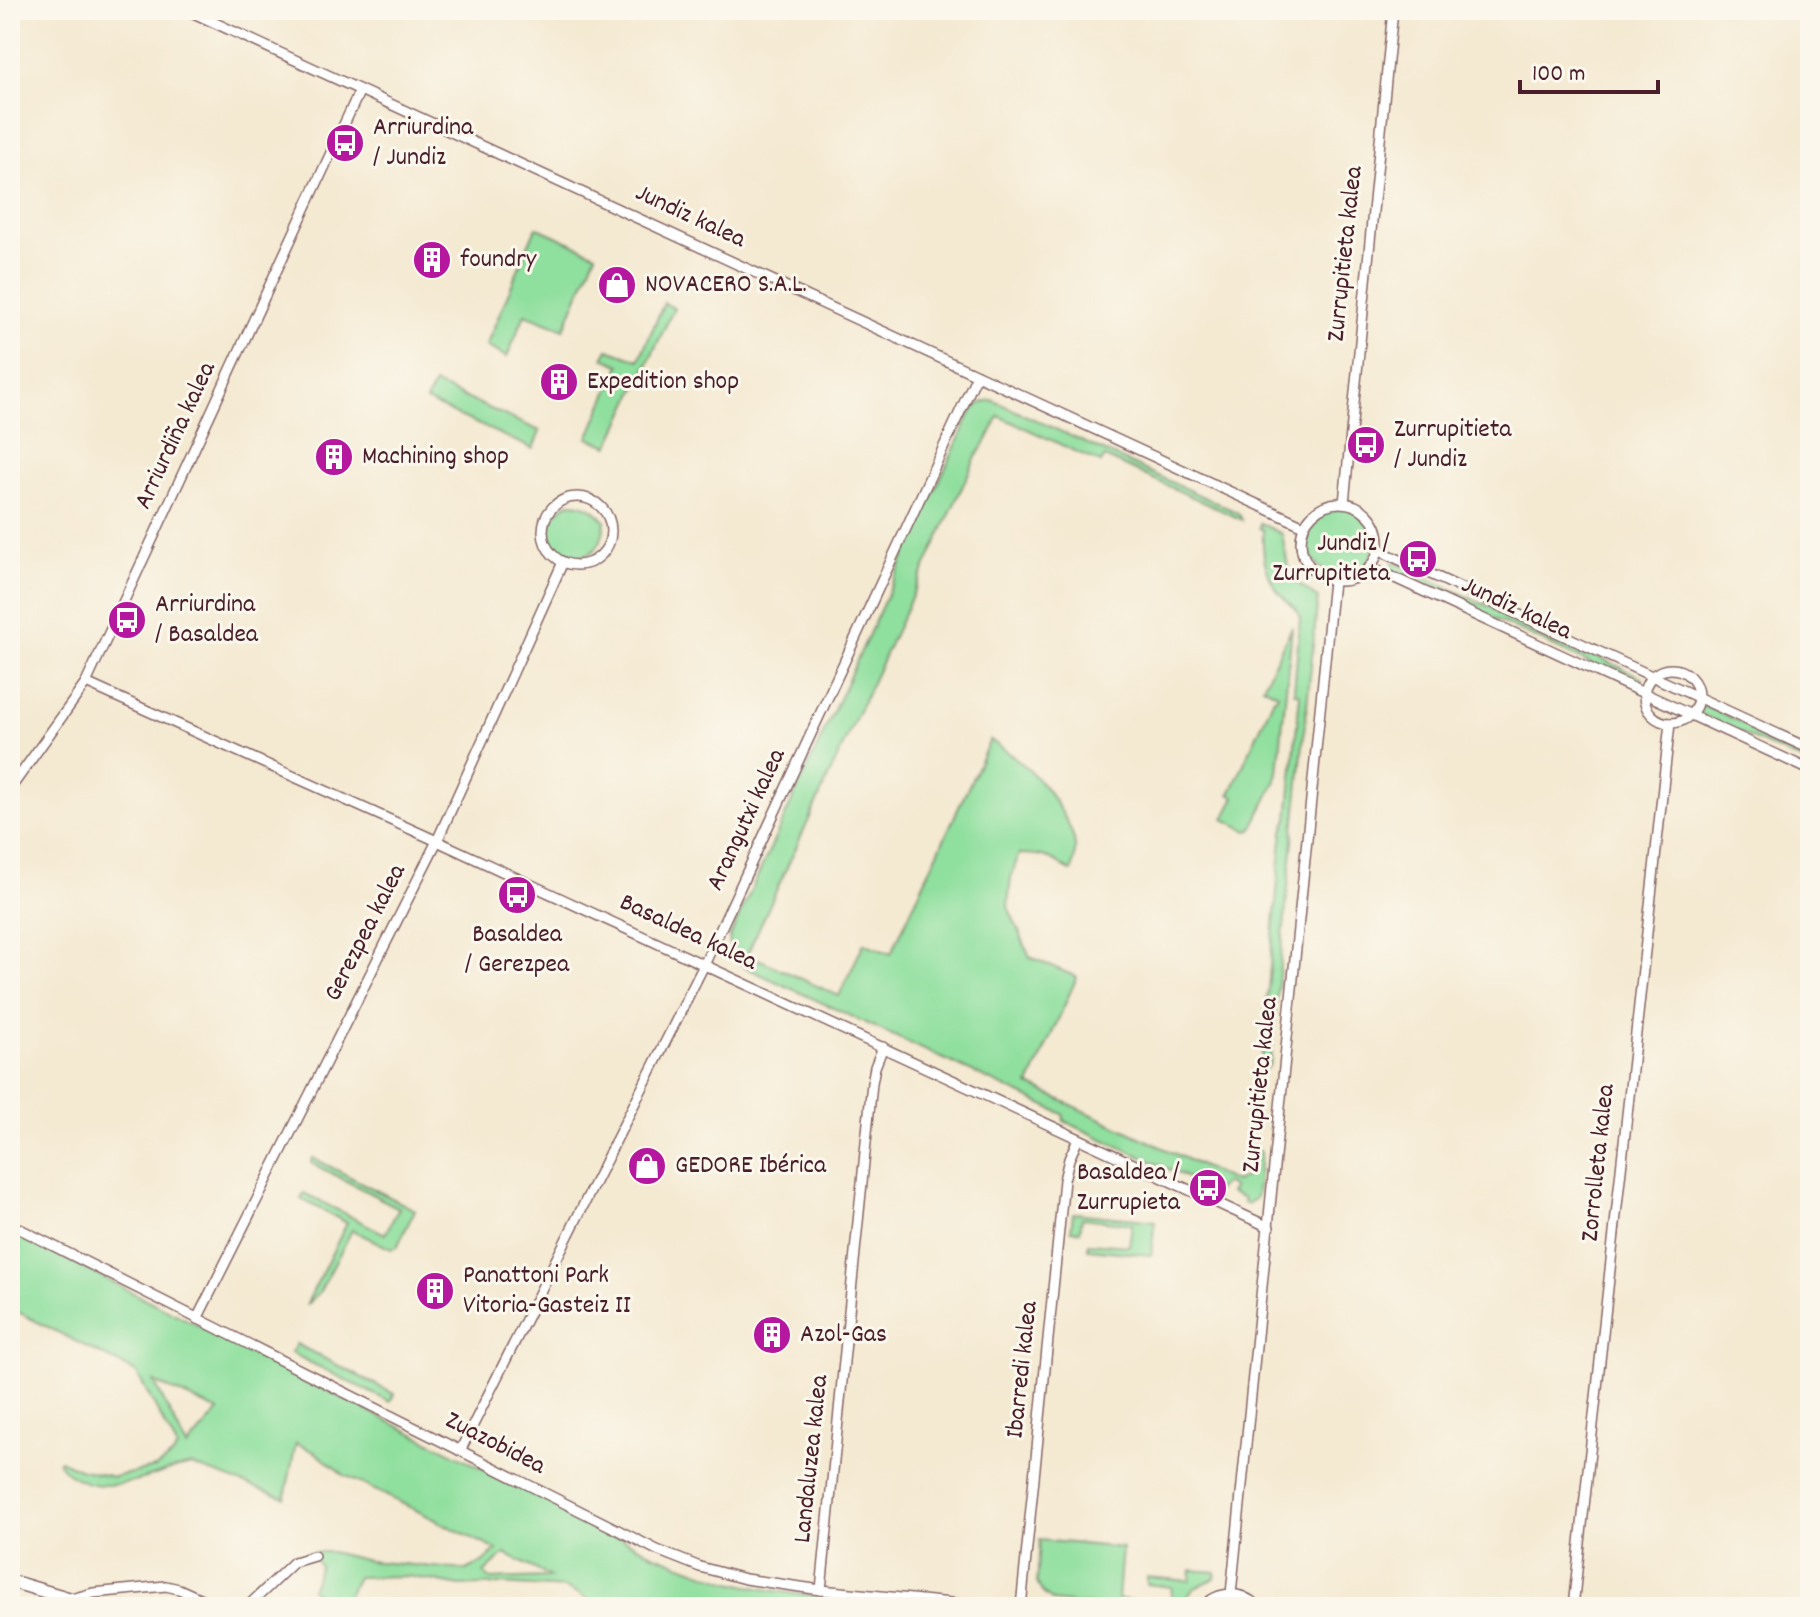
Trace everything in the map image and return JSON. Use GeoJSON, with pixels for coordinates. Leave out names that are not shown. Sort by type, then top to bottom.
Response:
{"type":"FeatureCollection","features":[{"type":"Feature","properties":{"kind":"street","name":"Jundiz kalea"},"geometry":{"type":"LineString","coordinates":[[187,10],[1304,526]]}},
{"type":"Feature","properties":{"kind":"street","name":"Zurrupitieta kalea"},"geometry":{"type":"LineString","coordinates":[[1344,503],[1393,10]]}},
{"type":"Feature","properties":{"kind":"street","name":"Arriurdiña kalea"},"geometry":{"type":"LineString","coordinates":[[10,789],[86,683],[360,90]]}},
{"type":"Feature","properties":{"kind":"street","name":"Arangutxi kalea"},"geometry":{"type":"LineString","coordinates":[[460,1451],[704,965],[977,375]]}},
{"type":"Feature","properties":{"kind":"street"},"geometry":{"type":"LineString","coordinates":[[573,497],[597,503],[606,512],[610,524],[611,536],[607,548],[587,563],[575,565],[563,562],[553,555],[543,532],[551,509],[573,497]]}},
{"type":"Feature","properties":{"kind":"street"},"geometry":{"type":"LineString","coordinates":[[1334,503],[1344,503],[1361,509],[1374,522],[1379,548],[1369,569],[1343,582],[1317,574],[1305,561],[1301,543],[1304,526],[1316,511],[1334,503]]}},
{"type":"Feature","properties":{"kind":"street","name":"Jundiz kalea"},"geometry":{"type":"LineString","coordinates":[[1379,548],[1810,749]]}},
{"type":"Feature","properties":{"kind":"street","name":"Gerezpea kalea"},"geometry":{"type":"LineString","coordinates":[[197,1319],[437,841],[563,562]]}},
{"type":"Feature","properties":{"kind":"street","name":"Jundiz kalea"},"geometry":{"type":"LineString","coordinates":[[1369,569],[1390,575],[1810,770]]}},
{"type":"Feature","properties":{"kind":"street","name":"Zurrupitieta kalea"},"geometry":{"type":"LineString","coordinates":[[1231,1594],[1333,581]]}},
{"type":"Feature","properties":{"kind":"street","name":"Jundiz kalea"},"geometry":{"type":"LineString","coordinates":[[1651,676],[1662,669],[1680,670],[1693,680],[1698,698]]}},
{"type":"Feature","properties":{"kind":"street"},"geometry":{"type":"LineString","coordinates":[[1644,693],[1651,676]]}},
{"type":"Feature","properties":{"kind":"street","name":"Basaldea kalea"},"geometry":{"type":"LineString","coordinates":[[86,683],[437,841],[1269,1227]]}},
{"type":"Feature","properties":{"kind":"street","name":"Jundiz kalea"},"geometry":{"type":"LineString","coordinates":[[1644,693],[1647,710],[1670,723]]}},
{"type":"Feature","properties":{"kind":"street"},"geometry":{"type":"LineString","coordinates":[[1670,723],[1677,723],[1691,715],[1698,698]]}},
{"type":"Feature","properties":{"kind":"street","name":"Zorrolleta kalea"},"geometry":{"type":"LineString","coordinates":[[1573,1607],[1670,723]]}},
{"type":"Feature","properties":{"kind":"street","name":"Landaluzea kalea"},"geometry":{"type":"LineString","coordinates":[[821,1590],[872,1083],[883,1047]]}},
{"type":"Feature","properties":{"kind":"street","name":"Ibarredi kalea"},"geometry":{"type":"LineString","coordinates":[[1021,1607],[1064,1180],[1078,1139]]}},
{"type":"Feature","properties":{"kind":"street","name":"Zuazobidea"},"geometry":{"type":"LineString","coordinates":[[10,1224],[657,1550],[745,1579],[991,1607]]}},
{"type":"Feature","properties":{"kind":"street"},"geometry":{"type":"LineString","coordinates":[[247,1607],[294,1562],[314,1556]]}},
{"type":"Feature","properties":{"kind":"street"},"geometry":{"type":"LineString","coordinates":[[10,1581],[71,1599],[86,1607]]}},
{"type":"Feature","properties":{"kind":"street"},"geometry":{"type":"LineString","coordinates":[[71,1599],[93,1593],[166,1586],[219,1607]]}},
{"type":"Feature","properties":{"kind":"street"},"geometry":{"type":"LineString","coordinates":[[1203,1607],[1213,1598],[1231,1594],[1248,1598],[1258,1607]]}},
{"type":"Feature","properties":{"kind":"green space"},"geometry":{"type":"Polygon","coordinates":[[[536,227],[596,254],[564,329],[525,314],[507,357],[486,346],[536,227]]]}},
{"type":"Feature","properties":{"kind":"green space"},"geometry":{"type":"Polygon","coordinates":[[[664,303],[674,308],[609,446],[588,438],[620,365],[603,358],[608,349],[639,360],[664,303]]]}},
{"type":"Feature","properties":{"kind":"green space"},"geometry":{"type":"Polygon","coordinates":[[[434,384],[540,431],[533,449],[426,401],[434,384]]]}},
{"type":"Feature","properties":{"kind":"green space"},"geometry":{"type":"Polygon","coordinates":[[[992,400],[1234,511],[1242,520],[1105,457],[1101,463],[999,416],[976,457],[747,954],[839,996],[864,943],[891,954],[990,740],[1039,780],[1068,823],[1075,846],[1072,871],[1046,857],[1019,854],[1011,877],[1008,907],[1030,957],[1077,977],[1029,1085],[1235,1182],[1247,1175],[1250,1154],[1258,1150],[1261,1153],[1257,1194],[1247,1204],[1243,1203],[1244,1199],[1230,1193],[1233,1188],[1225,1183],[1216,1191],[1064,1121],[1063,1114],[749,969],[731,952],[730,936],[968,419],[977,406],[992,400]]]}},
{"type":"Feature","properties":{"kind":"green space"},"geometry":{"type":"Polygon","coordinates":[[[569,503],[589,507],[605,521],[598,546],[588,554],[563,556],[551,541],[549,530],[553,519],[569,503]]]}},
{"type":"Feature","properties":{"kind":"green space"},"geometry":{"type":"Polygon","coordinates":[[[1347,509],[1365,518],[1372,529],[1372,555],[1365,566],[1354,573],[1335,575],[1322,570],[1313,561],[1308,536],[1313,523],[1322,514],[1347,509]]]}},
{"type":"Feature","properties":{"kind":"green space"},"geometry":{"type":"Polygon","coordinates":[[[1260,523],[1282,534],[1288,566],[1300,585],[1318,598],[1270,1063],[1267,1068],[1261,1065],[1281,848],[1288,819],[1300,694],[1294,692],[1300,619],[1296,609],[1278,591],[1269,575],[1260,523]]]}},
{"type":"Feature","properties":{"kind":"green space"},"geometry":{"type":"Polygon","coordinates":[[[1393,562],[1643,678],[1639,686],[1389,570],[1393,562]]]}},
{"type":"Feature","properties":{"kind":"green space"},"geometry":{"type":"Polygon","coordinates":[[[1292,627],[1278,772],[1252,830],[1248,831],[1224,819],[1235,797],[1230,794],[1278,694],[1263,686],[1292,627]]]}},
{"type":"Feature","properties":{"kind":"green space"},"geometry":{"type":"Polygon","coordinates":[[[1701,704],[1810,754],[1810,765],[1698,713],[1701,704]]]}},
{"type":"Feature","properties":{"kind":"green space"},"geometry":{"type":"Polygon","coordinates":[[[313,1158],[415,1210],[397,1247],[391,1249],[352,1230],[319,1293],[306,1305],[347,1223],[301,1199],[304,1193],[385,1234],[399,1208],[311,1163],[313,1158]]]}},
{"type":"Feature","properties":{"kind":"green space"},"geometry":{"type":"Polygon","coordinates":[[[1073,1213],[1155,1221],[1151,1255],[1088,1249],[1088,1243],[1129,1246],[1132,1224],[1082,1218],[1080,1231],[1071,1230],[1073,1213]]]}},
{"type":"Feature","properties":{"kind":"green space"},"geometry":{"type":"Polygon","coordinates":[[[10,1231],[653,1554],[714,1577],[759,1588],[933,1607],[604,1607],[566,1588],[500,1584],[460,1586],[408,1576],[357,1577],[342,1607],[336,1607],[311,1589],[320,1566],[309,1552],[331,1552],[368,1561],[466,1570],[482,1563],[497,1550],[344,1475],[315,1452],[296,1443],[285,1498],[191,1465],[124,1483],[109,1485],[81,1481],[58,1462],[60,1460],[79,1469],[113,1477],[155,1468],[173,1455],[177,1447],[136,1372],[10,1308],[10,1231]],[[154,1382],[187,1447],[219,1411],[154,1382]],[[505,1554],[484,1573],[490,1579],[550,1577],[547,1575],[505,1554]]]}},
{"type":"Feature","properties":{"kind":"green space"},"geometry":{"type":"Polygon","coordinates":[[[296,1344],[394,1394],[390,1402],[291,1353],[296,1344]]]}},
{"type":"Feature","properties":{"kind":"green space"},"geometry":{"type":"Polygon","coordinates":[[[1040,1540],[1122,1548],[1118,1599],[1170,1604],[1172,1587],[1147,1584],[1147,1577],[1190,1581],[1191,1570],[1216,1572],[1215,1578],[1193,1589],[1180,1607],[1102,1607],[1053,1601],[1037,1583],[1040,1540]]]}},
{"type":"Feature","properties":{"kind":"place","name":"Arriurdina / Jundiz"},"geometry":{"type":"Point","coordinates":[345,143]}},
{"type":"Feature","properties":{"kind":"place","name":"foundry"},"geometry":{"type":"Point","coordinates":[432,260]}},
{"type":"Feature","properties":{"kind":"place","name":"NOVACERO S.A.L."},"geometry":{"type":"Point","coordinates":[617,285]}},
{"type":"Feature","properties":{"kind":"place","name":"Expedition shop"},"geometry":{"type":"Point","coordinates":[559,382]}},
{"type":"Feature","properties":{"kind":"place","name":"Zurrupitieta / Jundiz"},"geometry":{"type":"Point","coordinates":[1366,445]}},
{"type":"Feature","properties":{"kind":"place","name":"Machining shop"},"geometry":{"type":"Point","coordinates":[334,457]}},
{"type":"Feature","properties":{"kind":"place","name":"Jundiz / Zurrupitieta"},"geometry":{"type":"Point","coordinates":[1418,559]}},
{"type":"Feature","properties":{"kind":"place","name":"Arriurdina / Basaldea"},"geometry":{"type":"Point","coordinates":[127,620]}},
{"type":"Feature","properties":{"kind":"place","name":"Basaldea / Gerezpea"},"geometry":{"type":"Point","coordinates":[517,895]}},
{"type":"Feature","properties":{"kind":"place","name":"GEDORE Ibérica"},"geometry":{"type":"Point","coordinates":[647,1166]}},
{"type":"Feature","properties":{"kind":"place","name":"Basaldea / Zurrupieta"},"geometry":{"type":"Point","coordinates":[1208,1188]}},
{"type":"Feature","properties":{"kind":"place","name":"Panattoni Park Vitoria-Gasteiz II"},"geometry":{"type":"Point","coordinates":[435,1291]}},
{"type":"Feature","properties":{"kind":"place","name":"Azol-Gas"},"geometry":{"type":"Point","coordinates":[772,1335]}}]}
